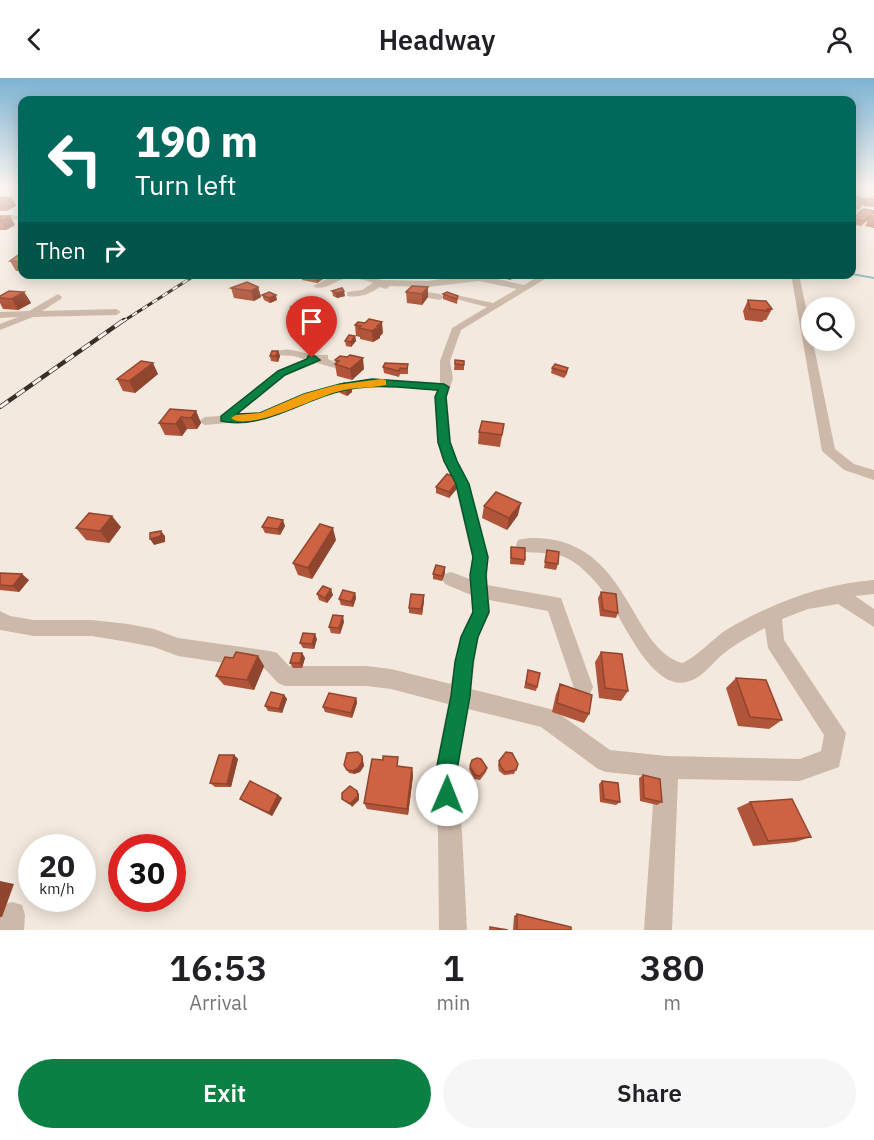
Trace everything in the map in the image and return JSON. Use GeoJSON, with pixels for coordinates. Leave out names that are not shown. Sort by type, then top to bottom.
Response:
{"type":"FeatureCollection","features":[{"type":"Feature","properties":{"kind":"street"},"geometry":{"type":"LineString","coordinates":[[317,286],[334,279]]}},
{"type":"Feature","properties":{"kind":"street"},"geometry":{"type":"LineString","coordinates":[[371,279],[407,291],[440,297]]}},
{"type":"Feature","properties":{"kind":"street"},"geometry":{"type":"LineString","coordinates":[[350,294],[364,293],[380,283],[428,284],[480,279],[525,288]]}},
{"type":"Feature","properties":{"kind":"street"},"geometry":{"type":"LineString","coordinates":[[453,930],[450,832],[445,776],[469,637],[481,612],[480,557],[467,501],[444,442],[441,397],[447,378],[446,360],[457,328],[540,279]]}},
{"type":"Feature","properties":{"kind":"street"},"geometry":{"type":"LineString","coordinates":[[796,279],[829,451],[849,467],[874,475]]}},
{"type":"Feature","properties":{"kind":"street"},"geometry":{"type":"LineString","coordinates":[[0,327],[30,315],[58,297]]}},
{"type":"Feature","properties":{"kind":"street"},"geometry":{"type":"LineString","coordinates":[[459,297],[495,306]]}},
{"type":"Feature","properties":{"kind":"street"},"geometry":{"type":"LineString","coordinates":[[0,315],[116,312]]}},
{"type":"Feature","properties":{"kind":"street"},"geometry":{"type":"LineString","coordinates":[[280,353],[295,353],[320,358],[338,366]]}},
{"type":"Feature","properties":{"kind":"street"},"geometry":{"type":"LineString","coordinates":[[225,418],[282,373],[320,358]]}},
{"type":"Feature","properties":{"kind":"street"},"geometry":{"type":"LineString","coordinates":[[205,421],[262,416],[340,387],[372,382],[444,387]]}},
{"type":"Feature","properties":{"kind":"street"},"geometry":{"type":"LineString","coordinates":[[524,545],[542,543],[559,546],[594,566],[616,594],[643,642],[659,660],[678,673],[689,672],[724,643],[753,624],[812,599],[829,596],[848,598],[874,619]]}},
{"type":"Feature","properties":{"kind":"street"},"geometry":{"type":"LineString","coordinates":[[451,579],[479,591],[555,603],[583,687]]}},
{"type":"Feature","properties":{"kind":"street"},"geometry":{"type":"LineString","coordinates":[[829,596],[842,590],[874,588]]}},
{"type":"Feature","properties":{"kind":"street"},"geometry":{"type":"LineString","coordinates":[[0,619],[6,624],[34,628],[92,628],[128,633],[154,638],[178,647],[270,660],[285,676],[366,676],[390,679],[546,718],[606,761],[667,767],[800,770],[831,759],[835,733],[775,642],[773,616]]}},
{"type":"Feature","properties":{"kind":"street"},"geometry":{"type":"LineString","coordinates":[[658,930],[667,767]]}},
{"type":"Feature","properties":{"kind":"building"},"geometry":{"type":"Polygon","coordinates":[[[18,255],[18,262],[10,261],[18,255]]]}},
{"type":"Feature","properties":{"kind":"building"},"geometry":{"type":"Polygon","coordinates":[[[247,282],[258,287],[251,291],[231,288],[247,282]]]}},
{"type":"Feature","properties":{"kind":"building"},"geometry":{"type":"Polygon","coordinates":[[[412,286],[428,287],[422,294],[406,292],[412,286]]]}},
{"type":"Feature","properties":{"kind":"building"},"geometry":{"type":"Polygon","coordinates":[[[342,288],[344,291],[336,293],[332,291],[342,288]]]}},
{"type":"Feature","properties":{"kind":"building"},"geometry":{"type":"Polygon","coordinates":[[[9,291],[24,292],[12,299],[0,298],[9,291]]]}},
{"type":"Feature","properties":{"kind":"building"},"geometry":{"type":"Polygon","coordinates":[[[269,292],[276,295],[269,298],[262,295],[269,292]]]}},
{"type":"Feature","properties":{"kind":"building"},"geometry":{"type":"Polygon","coordinates":[[[447,292],[458,296],[457,299],[443,294],[447,292]]]}},
{"type":"Feature","properties":{"kind":"building"},"geometry":{"type":"Polygon","coordinates":[[[748,300],[766,301],[772,309],[767,309],[768,311],[750,309],[748,300]]]}},
{"type":"Feature","properties":{"kind":"building"},"geometry":{"type":"Polygon","coordinates":[[[304,303],[308,306],[296,310],[291,307],[304,303]]]}},
{"type":"Feature","properties":{"kind":"building"},"geometry":{"type":"Polygon","coordinates":[[[369,319],[382,322],[372,331],[355,325],[358,322],[365,323],[369,319]]]}},
{"type":"Feature","properties":{"kind":"building"},"geometry":{"type":"Polygon","coordinates":[[[349,335],[355,336],[351,342],[345,341],[349,335]]]}},
{"type":"Feature","properties":{"kind":"building"},"geometry":{"type":"Polygon","coordinates":[[[272,351],[278,351],[276,356],[270,356],[272,351]]]}},
{"type":"Feature","properties":{"kind":"building"},"geometry":{"type":"Polygon","coordinates":[[[350,355],[363,358],[350,369],[335,364],[339,361],[335,360],[340,356],[350,355]]]}},
{"type":"Feature","properties":{"kind":"building"},"geometry":{"type":"Polygon","coordinates":[[[455,360],[464,361],[464,365],[455,364],[455,360]]]}},
{"type":"Feature","properties":{"kind":"building"},"geometry":{"type":"Polygon","coordinates":[[[141,361],[153,363],[129,381],[117,379],[141,361]]]}},
{"type":"Feature","properties":{"kind":"building"},"geometry":{"type":"Polygon","coordinates":[[[385,363],[408,364],[407,369],[400,368],[399,371],[383,367],[385,363]]]}},
{"type":"Feature","properties":{"kind":"building"},"geometry":{"type":"Polygon","coordinates":[[[555,364],[568,368],[566,372],[552,368],[555,364]]]}},
{"type":"Feature","properties":{"kind":"building"},"geometry":{"type":"Polygon","coordinates":[[[344,383],[351,386],[346,390],[339,387],[344,383]]]}},
{"type":"Feature","properties":{"kind":"building"},"geometry":{"type":"Polygon","coordinates":[[[170,409],[196,411],[191,418],[181,417],[176,424],[159,423],[170,409]]]}},
{"type":"Feature","properties":{"kind":"building"},"geometry":{"type":"Polygon","coordinates":[[[482,421],[504,424],[502,435],[479,432],[482,421]]]}},
{"type":"Feature","properties":{"kind":"building"},"geometry":{"type":"Polygon","coordinates":[[[447,474],[460,479],[449,492],[436,487],[447,474]]]}},
{"type":"Feature","properties":{"kind":"building"},"geometry":{"type":"Polygon","coordinates":[[[496,492],[521,503],[509,518],[484,506],[496,492]]]}},
{"type":"Feature","properties":{"kind":"building"},"geometry":{"type":"Polygon","coordinates":[[[89,513],[112,516],[100,531],[76,528],[89,513]]]}},
{"type":"Feature","properties":{"kind":"building"},"geometry":{"type":"Polygon","coordinates":[[[268,517],[283,520],[278,529],[262,527],[268,517]]]}},
{"type":"Feature","properties":{"kind":"building"},"geometry":{"type":"Polygon","coordinates":[[[320,524],[333,528],[308,568],[293,563],[320,524]]]}},
{"type":"Feature","properties":{"kind":"building"},"geometry":{"type":"Polygon","coordinates":[[[161,531],[161,536],[150,539],[150,533],[161,531]]]}},
{"type":"Feature","properties":{"kind":"building"},"geometry":{"type":"Polygon","coordinates":[[[511,547],[525,548],[525,560],[511,558],[511,547]]]}},
{"type":"Feature","properties":{"kind":"building"},"geometry":{"type":"Polygon","coordinates":[[[547,550],[559,552],[558,564],[545,562],[547,550]]]}},
{"type":"Feature","properties":{"kind":"building"},"geometry":{"type":"Polygon","coordinates":[[[436,565],[445,567],[442,576],[433,574],[436,565]]]}},
{"type":"Feature","properties":{"kind":"building"},"geometry":{"type":"Polygon","coordinates":[[[0,573],[22,574],[13,586],[0,585],[0,573]]]}},
{"type":"Feature","properties":{"kind":"building"},"geometry":{"type":"Polygon","coordinates":[[[323,586],[331,589],[325,598],[317,594],[323,586]]]}},
{"type":"Feature","properties":{"kind":"building"},"geometry":{"type":"Polygon","coordinates":[[[343,590],[355,593],[351,602],[339,599],[343,590]]]}},
{"type":"Feature","properties":{"kind":"building"},"geometry":{"type":"Polygon","coordinates":[[[601,592],[616,594],[618,613],[603,610],[601,592]]]}},
{"type":"Feature","properties":{"kind":"building"},"geometry":{"type":"Polygon","coordinates":[[[411,594],[424,595],[421,609],[409,608],[411,594]]]}},
{"type":"Feature","properties":{"kind":"building"},"geometry":{"type":"Polygon","coordinates":[[[333,615],[343,616],[339,628],[329,627],[333,615]]]}},
{"type":"Feature","properties":{"kind":"building"},"geometry":{"type":"Polygon","coordinates":[[[303,633],[315,634],[312,644],[300,643],[303,633]]]}},
{"type":"Feature","properties":{"kind":"building"},"geometry":{"type":"Polygon","coordinates":[[[236,652],[258,656],[247,680],[216,676],[225,657],[233,658],[236,652]]]}},
{"type":"Feature","properties":{"kind":"building"},"geometry":{"type":"Polygon","coordinates":[[[601,652],[622,654],[628,691],[605,688],[601,652]]]}},
{"type":"Feature","properties":{"kind":"building"},"geometry":{"type":"Polygon","coordinates":[[[293,653],[302,653],[300,663],[290,663],[293,653]]]}},
{"type":"Feature","properties":{"kind":"building"},"geometry":{"type":"Polygon","coordinates":[[[528,670],[540,673],[537,687],[526,683],[528,670]]]}},
{"type":"Feature","properties":{"kind":"building"},"geometry":{"type":"Polygon","coordinates":[[[736,678],[766,680],[782,720],[750,717],[736,678]]]}},
{"type":"Feature","properties":{"kind":"building"},"geometry":{"type":"Polygon","coordinates":[[[560,684],[592,695],[589,714],[557,703],[560,684]]]}},
{"type":"Feature","properties":{"kind":"building"},"geometry":{"type":"Polygon","coordinates":[[[271,692],[284,695],[279,709],[265,706],[271,692]]]}},
{"type":"Feature","properties":{"kind":"building"},"geometry":{"type":"Polygon","coordinates":[[[329,693],[356,698],[351,713],[323,707],[329,693]]]}},
{"type":"Feature","properties":{"kind":"building"},"geometry":{"type":"Polygon","coordinates":[[[358,752],[362,756],[362,762],[353,771],[347,770],[344,765],[347,753],[358,752]]]}},
{"type":"Feature","properties":{"kind":"building"},"geometry":{"type":"Polygon","coordinates":[[[506,752],[512,753],[518,764],[516,770],[505,772],[501,767],[499,761],[506,752]]]}},
{"type":"Feature","properties":{"kind":"building"},"geometry":{"type":"Polygon","coordinates":[[[219,755],[234,755],[227,784],[210,783],[219,755]]]}},
{"type":"Feature","properties":{"kind":"building"},"geometry":{"type":"Polygon","coordinates":[[[383,756],[398,757],[397,766],[412,768],[407,809],[364,803],[372,759],[383,760],[383,756]]]}},
{"type":"Feature","properties":{"kind":"building"},"geometry":{"type":"Polygon","coordinates":[[[481,759],[487,768],[480,776],[475,775],[470,766],[472,760],[481,759]]]}},
{"type":"Feature","properties":{"kind":"building"},"geometry":{"type":"Polygon","coordinates":[[[643,775],[660,779],[662,802],[644,798],[643,775]]]}},
{"type":"Feature","properties":{"kind":"building"},"geometry":{"type":"Polygon","coordinates":[[[250,781],[278,795],[269,813],[240,799],[250,781]]]}},
{"type":"Feature","properties":{"kind":"building"},"geometry":{"type":"Polygon","coordinates":[[[602,781],[618,783],[620,802],[604,799],[602,781]]]}},
{"type":"Feature","properties":{"kind":"building"},"geometry":{"type":"Polygon","coordinates":[[[350,786],[357,791],[358,796],[350,804],[342,799],[342,793],[350,786]]]}},
{"type":"Feature","properties":{"kind":"building"},"geometry":{"type":"Polygon","coordinates":[[[792,799],[811,837],[768,841],[750,802],[792,799]]]}},
{"type":"Feature","properties":{"kind":"building"},"geometry":{"type":"Polygon","coordinates":[[[517,914],[571,927],[571,930],[517,930],[517,914]]]}},
{"type":"Feature","properties":{"kind":"building"},"geometry":{"type":"Polygon","coordinates":[[[490,927],[508,930],[490,930],[490,927]]]}},
{"type":"Feature","properties":{"kind":"waterway"},"geometry":{"type":"LineString","coordinates":[[856,275],[874,278]]}},
{"type":"Feature","properties":{"kind":"railway"},"geometry":{"type":"LineString","coordinates":[[122,322],[189,279]]}},
{"type":"Feature","properties":{"kind":"railway"},"geometry":{"type":"LineString","coordinates":[[0,407],[124,320]]}},
{"type":"Feature","properties":{"kind":"slow traffic"},"geometry":{"type":"LineString","coordinates":[[236,418],[262,416],[340,387],[372,382],[382,383]]}},
{"type":"Feature","properties":{"kind":"route"},"geometry":{"type":"LineString","coordinates":[[312,358],[315,360],[282,373],[225,418],[262,416],[340,387],[372,382],[444,387],[441,397],[444,442],[450,461],[462,484],[480,557],[478,575],[481,612],[469,637],[464,662],[445,776],[447,795]]}}]}
